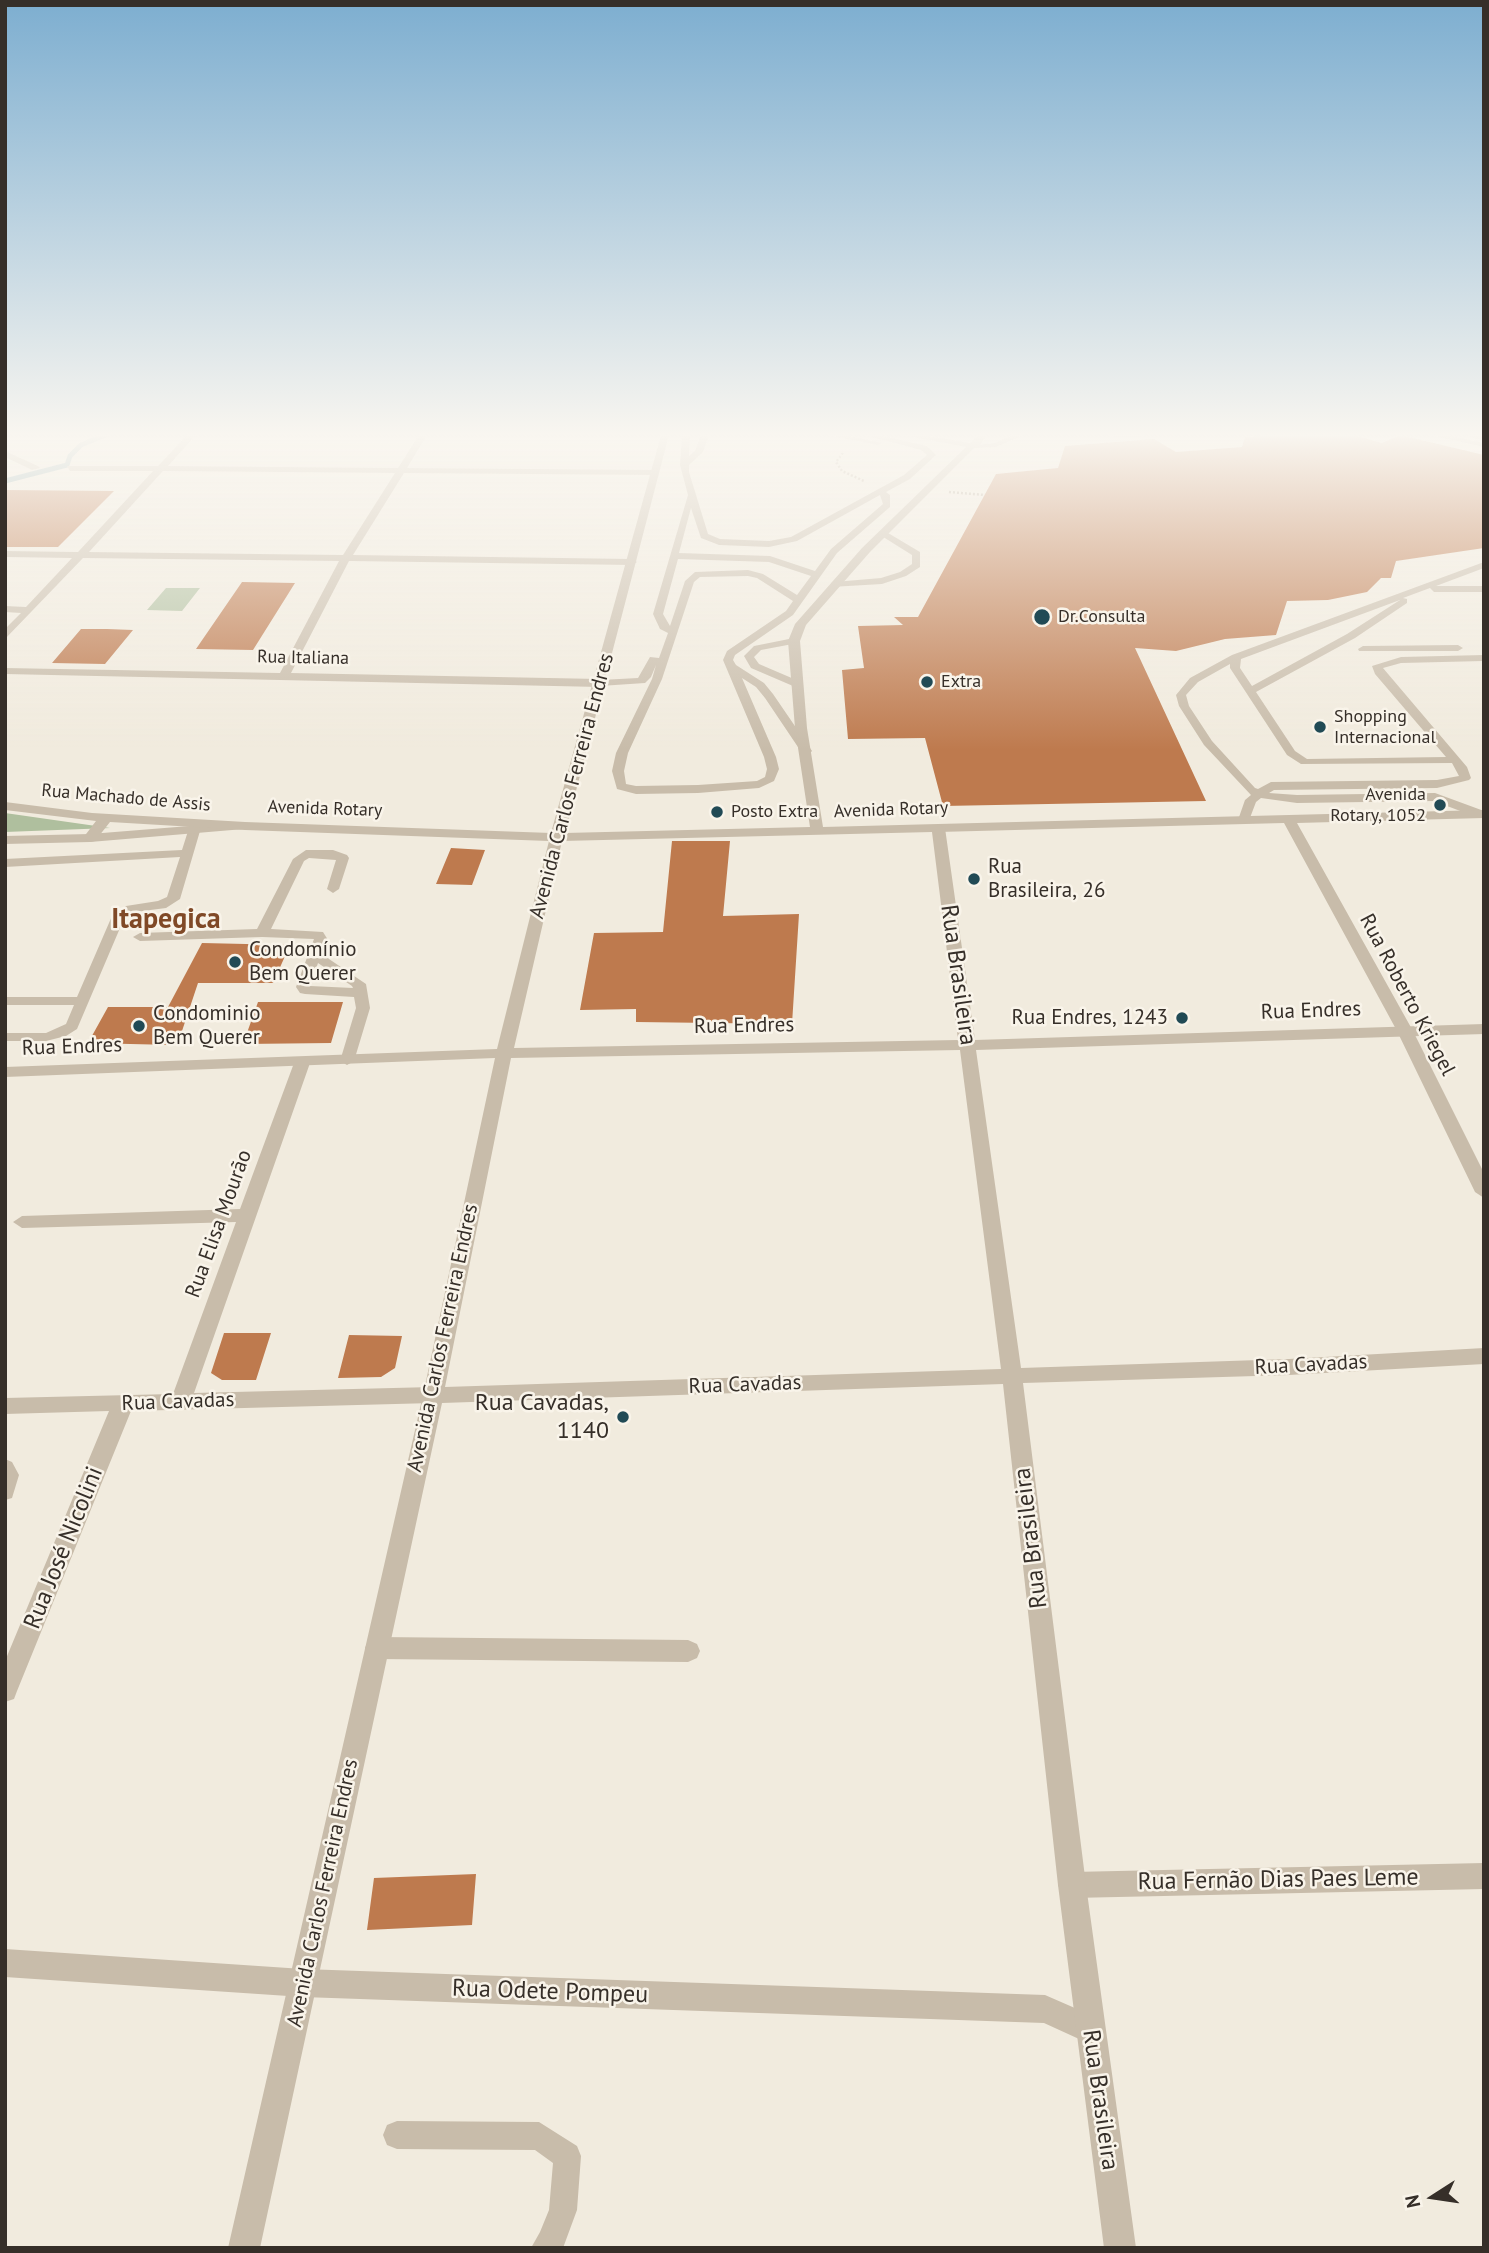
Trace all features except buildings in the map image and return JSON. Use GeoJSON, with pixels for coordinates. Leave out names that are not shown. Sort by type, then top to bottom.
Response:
{"type":"FeatureCollection","features":[{"type":"Feature","properties":{"kind":"street"},"geometry":{"type":"LineString","coordinates":[[5,636],[94,540]]}},
{"type":"Feature","properties":{"kind":"street"},"geometry":{"type":"LineString","coordinates":[[285,674],[357,540]]}},
{"type":"Feature","properties":{"kind":"street","name":"Avenida Carlos Ferreira Endres"},"geometry":{"type":"LineString","coordinates":[[244,2248],[433,1395],[504,1054],[556,837],[638,540]]}},
{"type":"Feature","properties":{"kind":"street"},"geometry":{"type":"LineString","coordinates":[[817,831],[796,684],[794,640],[801,624],[876,540]]}},
{"type":"Feature","properties":{"kind":"street"},"geometry":{"type":"LineString","coordinates":[[5,554],[632,562]]}},
{"type":"Feature","properties":{"kind":"street"},"geometry":{"type":"LineString","coordinates":[[5,609],[30,610]]}},
{"type":"Feature","properties":{"kind":"street","name":"Rua Italiana"},"geometry":{"type":"LineString","coordinates":[[5,671],[285,674],[600,683]]}},
{"type":"Feature","properties":{"kind":"street","name":"Rua Machado de Assis"},"geometry":{"type":"LineString","coordinates":[[5,806],[106,818],[245,826]]}},
{"type":"Feature","properties":{"kind":"street","name":"Avenida Rotary"},"geometry":{"type":"LineString","coordinates":[[5,840],[90,838],[245,826],[556,837],[1482,814]]}},
{"type":"Feature","properties":{"kind":"street"},"geometry":{"type":"LineString","coordinates":[[90,838],[106,818]]}},
{"type":"Feature","properties":{"kind":"street","name":"Rua Roberto Kriegel"},"geometry":{"type":"LineString","coordinates":[[1288,819],[1405,1031],[1484,1192]]}},
{"type":"Feature","properties":{"kind":"street","name":"Rua Brasileira"},"geometry":{"type":"LineString","coordinates":[[937,828],[1012,1376],[1072,1885],[1120,2248]]}},
{"type":"Feature","properties":{"kind":"street","name":"Rua Endres"},"geometry":{"type":"LineString","coordinates":[[5,1072],[504,1054],[968,1045],[1484,1029]]}},
{"type":"Feature","properties":{"kind":"street","name":"Rua Elisa Mourão"},"geometry":{"type":"LineString","coordinates":[[181,1401],[302,1063]]}},
{"type":"Feature","properties":{"kind":"street"},"geometry":{"type":"LineString","coordinates":[[22,1222],[246,1215]]}},
{"type":"Feature","properties":{"kind":"street","name":"Rua Cavadas"},"geometry":{"type":"LineString","coordinates":[[5,1406],[1289,1367],[1484,1356]]}},
{"type":"Feature","properties":{"kind":"street","name":"Rua José Nicolini"},"geometry":{"type":"LineString","coordinates":[[5,1691],[123,1404]]}},
{"type":"Feature","properties":{"kind":"street"},"geometry":{"type":"LineString","coordinates":[[377,1648],[688,1651]]}},
{"type":"Feature","properties":{"kind":"street","name":"Rua Fernão Dias Paes Leme"},"geometry":{"type":"LineString","coordinates":[[1072,1885],[1484,1875]]}},
{"type":"Feature","properties":{"kind":"street","name":"Rua Odete Pompeu"},"geometry":{"type":"LineString","coordinates":[[5,1963],[303,1983],[1045,2009],[1090,2029]]}},
{"type":"Feature","properties":{"kind":"lane"},"geometry":{"type":"LineString","coordinates":[[672,631],[664,626],[658,614],[679,540]]}},
{"type":"Feature","properties":{"kind":"lane"},"geometry":{"type":"LineString","coordinates":[[712,540],[769,544],[791,540]]}},
{"type":"Feature","properties":{"kind":"lane"},"geometry":{"type":"LineString","coordinates":[[799,600],[760,576],[748,573],[698,575],[690,581],[681,615],[666,645],[657,679],[622,753],[618,782],[625,788],[698,789],[765,782],[770,779],[772,762],[729,660],[731,653],[783,619],[799,600],[834,551],[847,540]]}},
{"type":"Feature","properties":{"kind":"lane"},"geometry":{"type":"LineString","coordinates":[[834,585],[882,581],[903,574],[916,565],[917,554],[895,540]]}},
{"type":"Feature","properties":{"kind":"lane"},"geometry":{"type":"LineString","coordinates":[[675,556],[770,559],[817,575]]}},
{"type":"Feature","properties":{"kind":"lane"},"geometry":{"type":"LineString","coordinates":[[1482,814],[1435,797],[1297,799],[1273,797],[1251,791],[1208,743],[1184,706],[1181,695],[1194,680],[1236,657],[1423,590],[1484,565]]}},
{"type":"Feature","properties":{"kind":"lane"},"geometry":{"type":"LineString","coordinates":[[1423,590],[1484,589]]}},
{"type":"Feature","properties":{"kind":"lane"},"geometry":{"type":"LineString","coordinates":[[1250,691],[1351,636],[1403,603],[1409,593]]}},
{"type":"Feature","properties":{"kind":"lane"},"geometry":{"type":"LineString","coordinates":[[1244,820],[1251,800],[1271,786],[1455,782],[1465,778],[1463,769],[1351,636]]}},
{"type":"Feature","properties":{"kind":"lane"},"geometry":{"type":"LineString","coordinates":[[794,640],[758,648],[749,656],[755,666],[796,684]]}},
{"type":"Feature","properties":{"kind":"lane"},"geometry":{"type":"LineString","coordinates":[[600,683],[641,681],[646,677],[655,656],[666,645]]}},
{"type":"Feature","properties":{"kind":"lane"},"geometry":{"type":"LineString","coordinates":[[1363,649],[1484,648]]}},
{"type":"Feature","properties":{"kind":"lane"},"geometry":{"type":"LineString","coordinates":[[1236,657],[1235,668],[1250,691],[1291,753],[1305,762],[1455,760]]}},
{"type":"Feature","properties":{"kind":"lane"},"geometry":{"type":"LineString","coordinates":[[1377,666],[1401,660],[1484,658]]}},
{"type":"Feature","properties":{"kind":"lane"},"geometry":{"type":"LineString","coordinates":[[732,667],[760,685],[806,751]]}},
{"type":"Feature","properties":{"kind":"lane"},"geometry":{"type":"LineString","coordinates":[[5,1037],[61,1033],[72,1026],[117,919],[131,909],[169,902],[176,894],[194,831]]}},
{"type":"Feature","properties":{"kind":"lane"},"geometry":{"type":"LineString","coordinates":[[5,863],[188,853]]}},
{"type":"Feature","properties":{"kind":"lane"},"geometry":{"type":"LineString","coordinates":[[262,933],[299,859],[306,854],[333,854],[342,858],[333,889]]}},
{"type":"Feature","properties":{"kind":"lane"},"geometry":{"type":"LineString","coordinates":[[140,937],[262,933],[318,935],[321,940],[303,987],[306,990],[360,993]]}},
{"type":"Feature","properties":{"kind":"lane"},"geometry":{"type":"LineString","coordinates":[[315,951],[324,962],[359,984],[363,1008],[347,1061]]}},
{"type":"Feature","properties":{"kind":"lane"},"geometry":{"type":"LineString","coordinates":[[5,1001],[82,1001]]}},
{"type":"Feature","properties":{"kind":"lane"},"geometry":{"type":"LineString","coordinates":[[5,1467],[9,1475],[5,1492]]}},
{"type":"Feature","properties":{"kind":"lane"},"geometry":{"type":"LineString","coordinates":[[397,2135],[539,2136],[567,2156],[564,2210],[551,2242],[545,2248]]}},
{"type":"Feature","properties":{"kind":"green space"},"geometry":{"type":"Polygon","coordinates":[[[166,588],[200,588],[182,611],[147,610],[166,588]]]}},
{"type":"Feature","properties":{"kind":"green space"},"geometry":{"type":"Polygon","coordinates":[[[5,813],[110,828],[5,832],[5,813]]]}},
{"type":"Feature","properties":{"kind":"place","name":"Dr.Consulta"},"geometry":{"type":"Point","coordinates":[1042,617]}},
{"type":"Feature","properties":{"kind":"place","name":"Extra"},"geometry":{"type":"Point","coordinates":[927,682]}},
{"type":"Feature","properties":{"kind":"place","name":"Shopping Internacional"},"geometry":{"type":"Point","coordinates":[1320,727]}},
{"type":"Feature","properties":{"kind":"place","name":"Avenida Rotary, 1052"},"geometry":{"type":"Point","coordinates":[1440,805]}},
{"type":"Feature","properties":{"kind":"place","name":"Posto Extra"},"geometry":{"type":"Point","coordinates":[717,812]}},
{"type":"Feature","properties":{"kind":"place","name":"Rua Brasileira, 26"},"geometry":{"type":"Point","coordinates":[974,879]}},
{"type":"Feature","properties":{"kind":"place","name":"Condomínio Bem Querer"},"geometry":{"type":"Point","coordinates":[235,962]}},
{"type":"Feature","properties":{"kind":"place","name":"Rua Endres, 1243"},"geometry":{"type":"Point","coordinates":[1182,1018]}},
{"type":"Feature","properties":{"kind":"place","name":"Condominio Bem Querer"},"geometry":{"type":"Point","coordinates":[139,1026]}},
{"type":"Feature","properties":{"kind":"place","name":"Rua Cavadas, 1140"},"geometry":{"type":"Point","coordinates":[623,1417]}},
{"type":"Feature","properties":{"kind":"district","name":"Itapegica"},"geometry":{"type":"Point","coordinates":[166,920]}}]}
